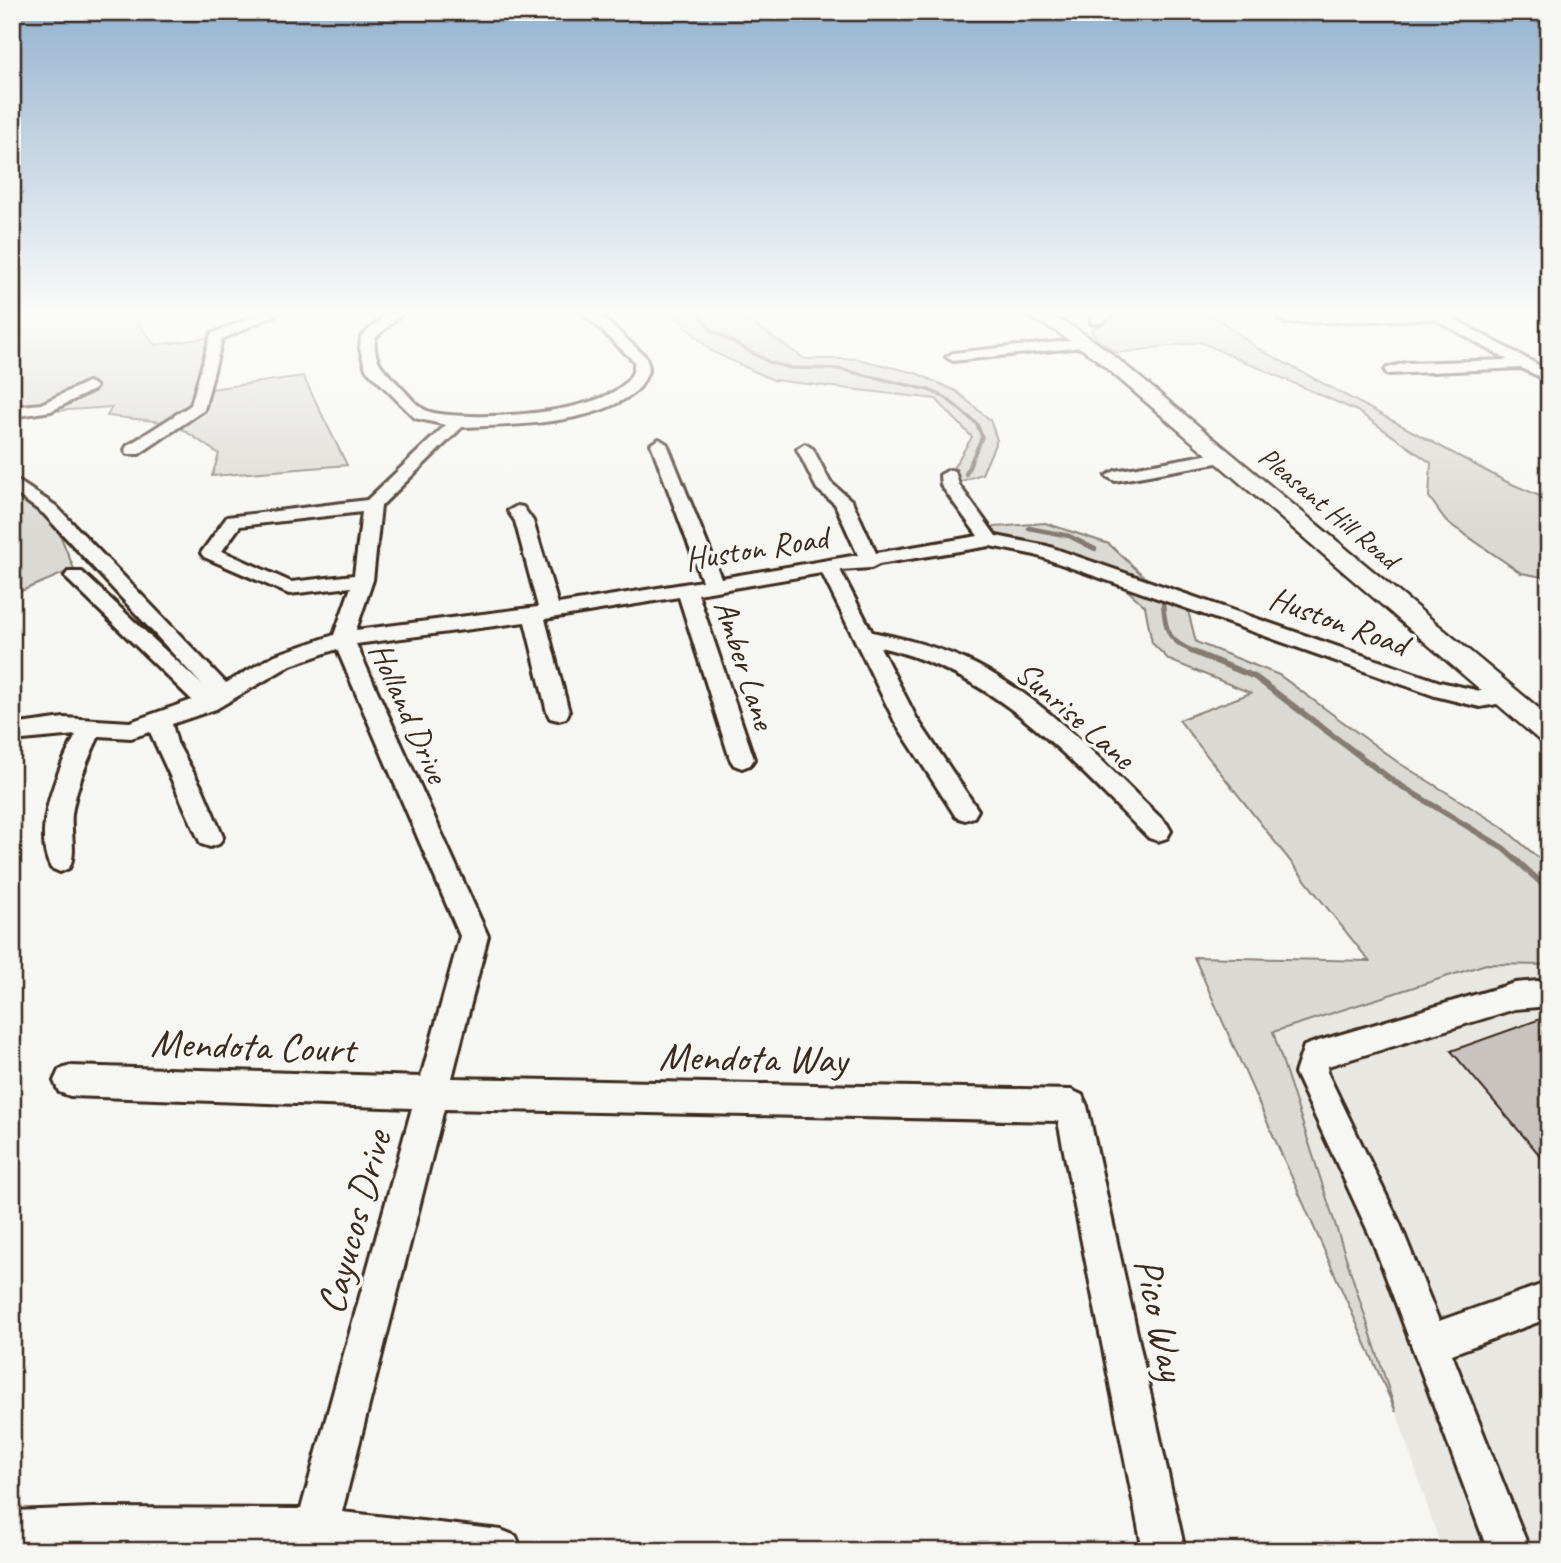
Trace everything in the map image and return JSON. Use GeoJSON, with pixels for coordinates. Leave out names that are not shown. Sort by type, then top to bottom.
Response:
{"type":"FeatureCollection","features":[{"type":"Feature","properties":{"kind":"main road","name":"Pleasant Hill Road"},"geometry":{"type":"LineString","coordinates":[[1137,386],[1549,733]]}},
{"type":"Feature","properties":{"kind":"street"},"geometry":{"type":"LineString","coordinates":[[133,450],[198,407],[203,386]]}},
{"type":"Feature","properties":{"kind":"street"},"geometry":{"type":"LineString","coordinates":[[391,386],[421,415],[458,422],[525,420],[603,403],[631,386]]}},
{"type":"Feature","properties":{"kind":"street"},"geometry":{"type":"LineString","coordinates":[[12,412],[45,408],[88,387]]}},
{"type":"Feature","properties":{"kind":"street"},"geometry":{"type":"LineString","coordinates":[[363,580],[289,587],[211,553],[234,521],[372,505],[458,422]]}},
{"type":"Feature","properties":{"kind":"street"},"geometry":{"type":"LineString","coordinates":[[659,444],[713,583]]}},
{"type":"Feature","properties":{"kind":"street"},"geometry":{"type":"LineString","coordinates":[[805,449],[823,485],[843,501],[871,562]]}},
{"type":"Feature","properties":{"kind":"street"},"geometry":{"type":"LineString","coordinates":[[1115,476],[1222,457]]}},
{"type":"Feature","properties":{"kind":"street"},"geometry":{"type":"LineString","coordinates":[[949,474],[950,485],[990,540]]}},
{"type":"Feature","properties":{"kind":"street"},"geometry":{"type":"LineString","coordinates":[[12,482],[50,510],[216,698]]}},
{"type":"Feature","properties":{"kind":"street","name":"Holland Drive"},"geometry":{"type":"LineString","coordinates":[[372,505],[363,580],[343,639],[474,936]]}},
{"type":"Feature","properties":{"kind":"street"},"geometry":{"type":"LineString","coordinates":[[517,511],[524,521],[558,712]]}},
{"type":"Feature","properties":{"kind":"street","name":"Huston Road"},"geometry":{"type":"LineString","coordinates":[[12,733],[64,726],[131,730],[216,698],[283,660],[343,639],[542,613],[687,590],[713,583],[871,562],[990,540],[1040,550],[1435,688],[1480,699],[1506,696]]}},
{"type":"Feature","properties":{"kind":"street"},"geometry":{"type":"LineString","coordinates":[[829,568],[906,722],[965,810]]}},
{"type":"Feature","properties":{"kind":"street"},"geometry":{"type":"LineString","coordinates":[[75,576],[216,698]]}},
{"type":"Feature","properties":{"kind":"street","name":"Amber Lane"},"geometry":{"type":"LineString","coordinates":[[687,590],[743,760]]}},
{"type":"Feature","properties":{"kind":"street","name":"Sunrise Lane"},"geometry":{"type":"LineString","coordinates":[[862,637],[895,643],[944,660],[994,684],[1033,715],[1158,831]]}},
{"type":"Feature","properties":{"kind":"street"},"geometry":{"type":"LineString","coordinates":[[159,720],[165,743],[191,790],[210,837]]}},
{"type":"Feature","properties":{"kind":"street"},"geometry":{"type":"LineString","coordinates":[[60,861],[55,840],[72,764],[91,729]]}},
{"type":"Feature","properties":{"kind":"street","name":"Cayucos Drive"},"geometry":{"type":"LineString","coordinates":[[316,1530],[474,936]]}},
{"type":"Feature","properties":{"kind":"street"},"geometry":{"type":"LineString","coordinates":[[1509,1551],[1388,1236],[1311,1073],[1315,1056],[1515,996],[1549,993]]}},
{"type":"Feature","properties":{"kind":"street","name":"Mendota Court"},"geometry":{"type":"LineString","coordinates":[[70,1081],[433,1093]]}},
{"type":"Feature","properties":{"kind":"street","name":"Mendota Way"},"geometry":{"type":"LineString","coordinates":[[433,1093],[1071,1106]]}},
{"type":"Feature","properties":{"kind":"street","name":"Pico Way"},"geometry":{"type":"LineString","coordinates":[[1071,1106],[1164,1551]]}},
{"type":"Feature","properties":{"kind":"street"},"geometry":{"type":"LineString","coordinates":[[1429,1344],[1549,1300]]}},
{"type":"Feature","properties":{"kind":"street"},"geometry":{"type":"LineString","coordinates":[[12,1532],[88,1540],[316,1530],[501,1551]]}},
{"type":"Feature","properties":{"kind":"shaded area"},"geometry":{"type":"Polygon","coordinates":[[[12,386],[204,386],[203,390],[232,386],[308,386],[347,465],[212,476],[219,454],[173,423],[107,416],[112,407],[12,414],[12,386]]]}},
{"type":"Feature","properties":{"kind":"shaded area"},"geometry":{"type":"Polygon","coordinates":[[[824,386],[945,386],[956,391],[990,420],[997,440],[982,474],[950,485],[949,475],[972,437],[936,399],[824,386]]]}},
{"type":"Feature","properties":{"kind":"shaded area"},"geometry":{"type":"Polygon","coordinates":[[[1300,386],[1328,386],[1505,481],[1549,500],[1549,578],[1521,573],[1447,522],[1429,497],[1431,463],[1357,411],[1300,386]]]}},
{"type":"Feature","properties":{"kind":"shaded area"},"geometry":{"type":"Polygon","coordinates":[[[12,482],[50,510],[74,569],[12,595],[12,482]]]}},
{"type":"Feature","properties":{"kind":"shaded area"},"geometry":{"type":"Polygon","coordinates":[[[1045,523],[1109,544],[1160,591],[1185,599],[1196,642],[1279,675],[1399,763],[1501,826],[1549,867],[1549,965],[1486,964],[1273,1032],[1396,1412],[1194,957],[1369,961],[1179,720],[1251,693],[1169,660],[1152,643],[1145,606],[1108,573],[990,540],[981,528],[1045,523]]]}},
{"type":"Feature","properties":{"kind":"shaded area"},"geometry":{"type":"Polygon","coordinates":[[[1486,964],[1549,965],[1549,1551],[1442,1551],[1272,1032],[1486,964]]]}},
{"type":"Feature","properties":{"kind":"building"},"geometry":{"type":"Polygon","coordinates":[[[1549,1016],[1549,1166],[1451,1051],[1549,1016]]]}},
{"type":"Feature","properties":{"kind":"waterway"},"geometry":{"type":"LineString","coordinates":[[912,386],[946,398],[977,424],[982,437],[970,464]]}},
{"type":"Feature","properties":{"kind":"waterway"},"geometry":{"type":"LineString","coordinates":[[966,474],[971,462]]}},
{"type":"Feature","properties":{"kind":"waterway"},"geometry":{"type":"LineString","coordinates":[[1029,528],[1069,536],[1095,549]]}},
{"type":"Feature","properties":{"kind":"waterway"},"geometry":{"type":"LineString","coordinates":[[1163,604],[1170,635],[1179,644],[1195,652]]}},
{"type":"Feature","properties":{"kind":"waterway"},"geometry":{"type":"LineString","coordinates":[[1191,651],[1255,677],[1393,781],[1503,848],[1549,890],[1547,888]]}}]}
